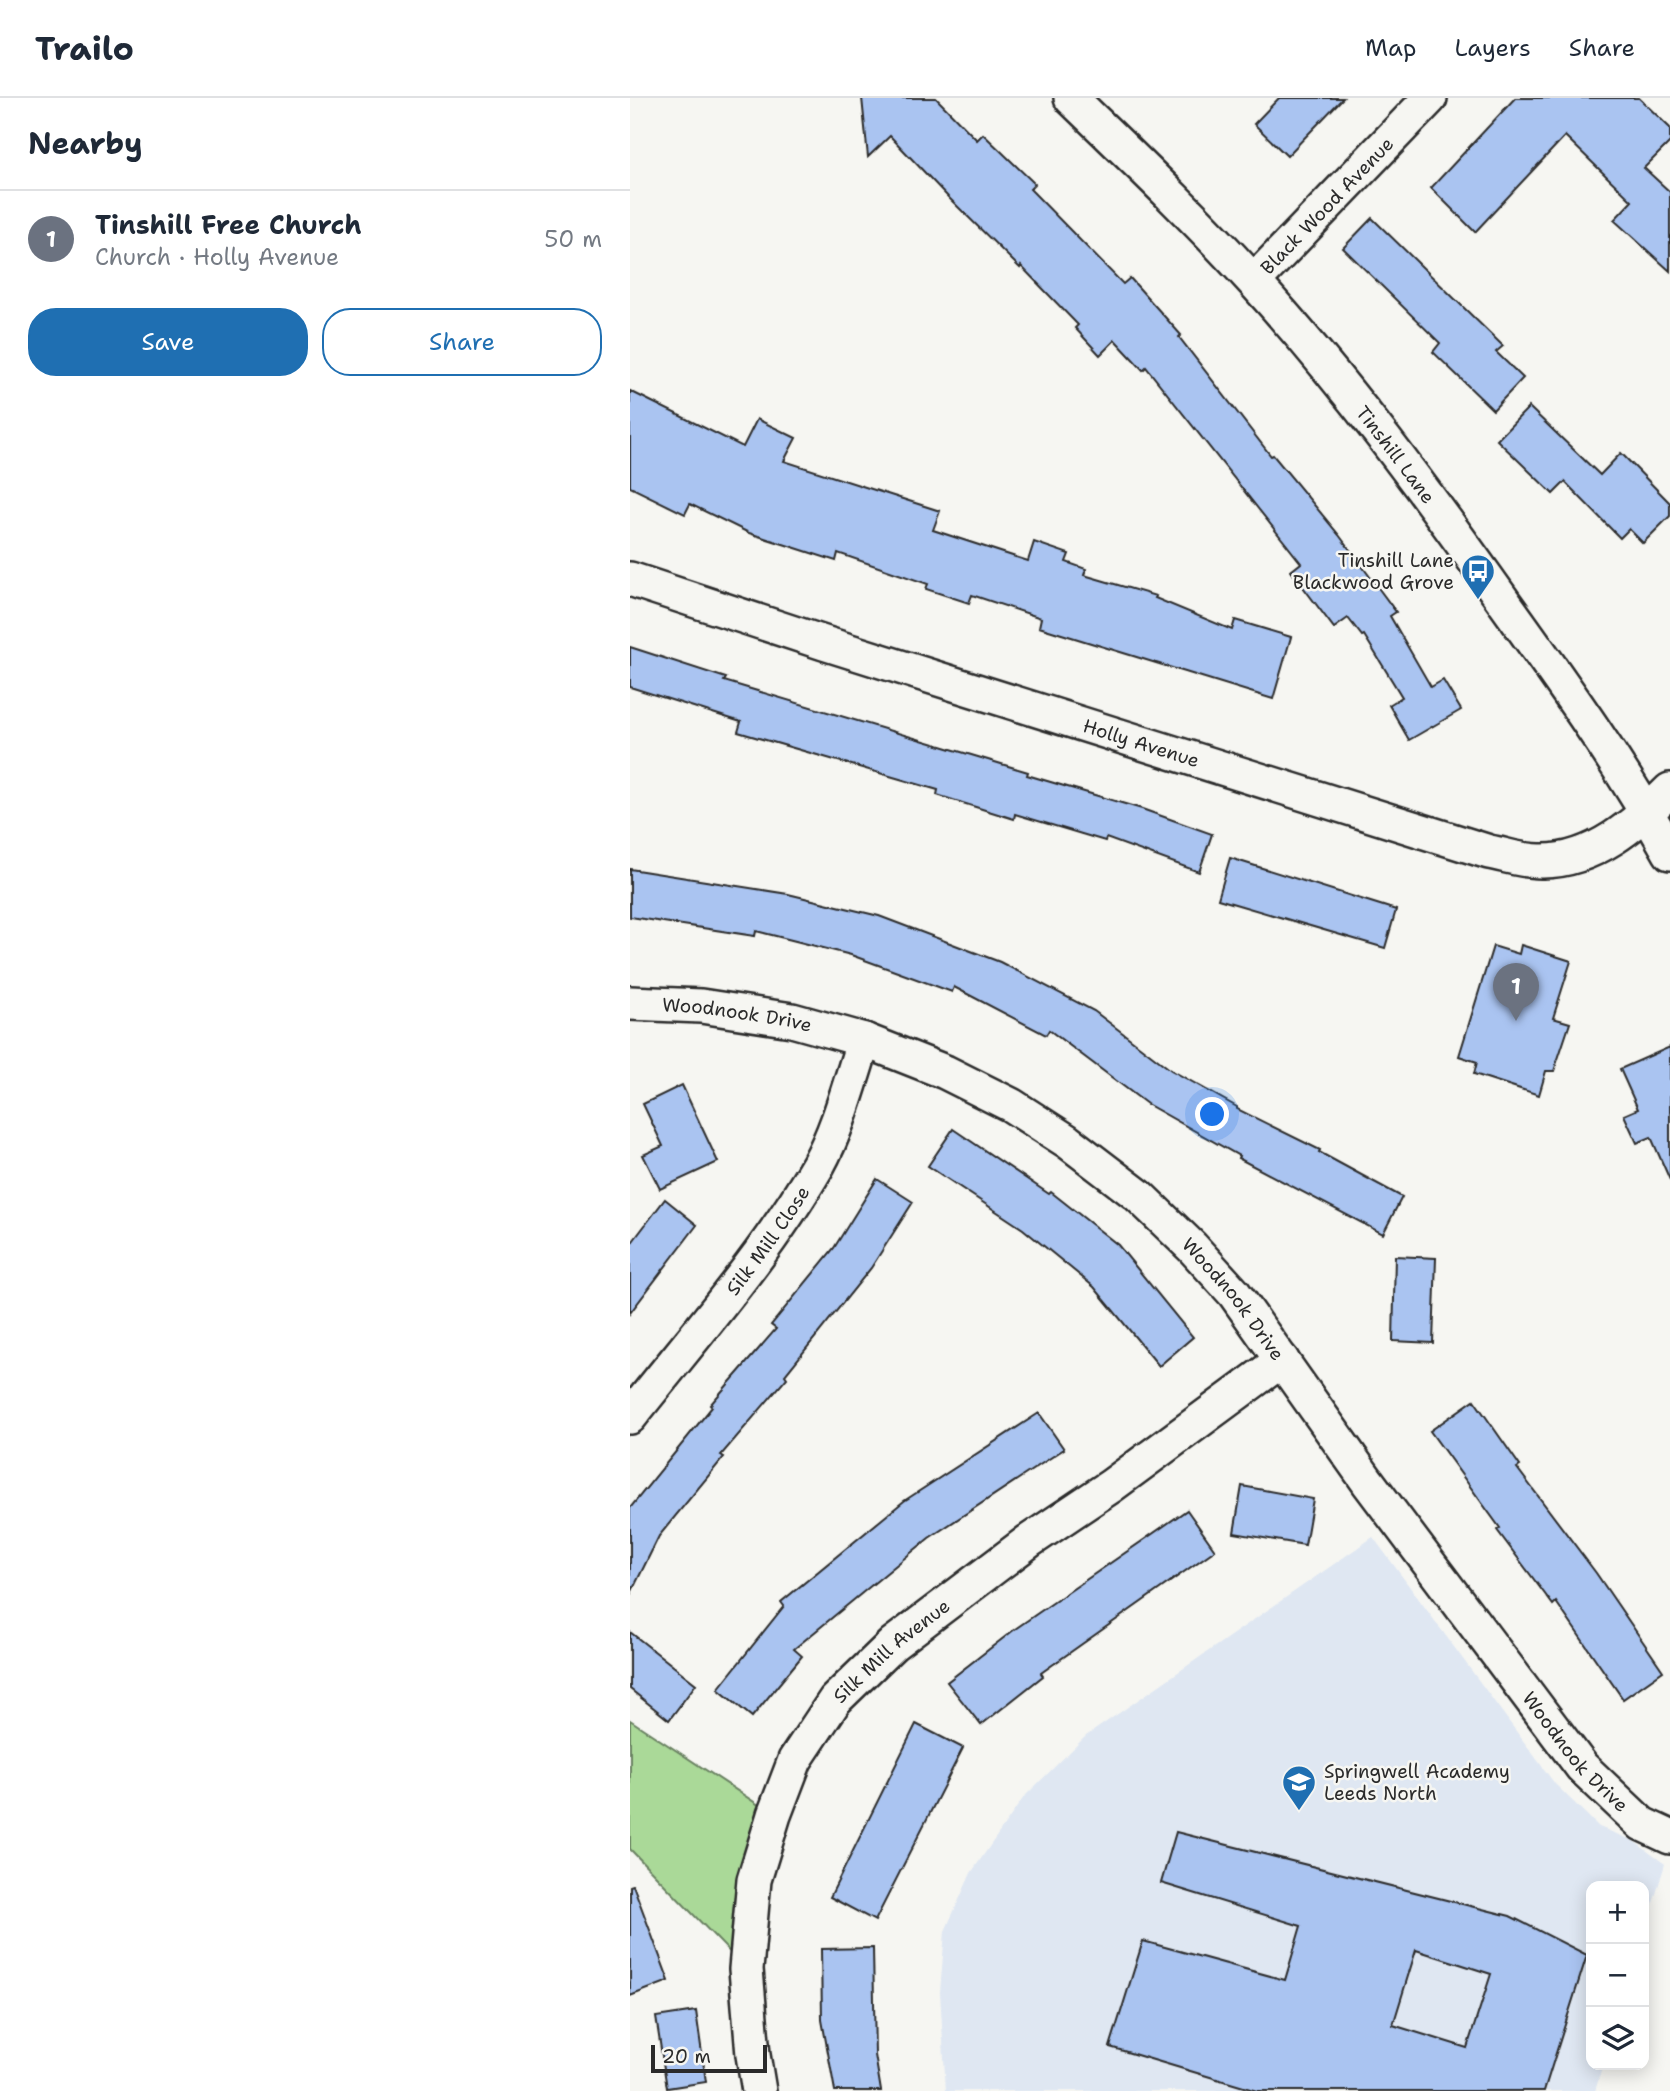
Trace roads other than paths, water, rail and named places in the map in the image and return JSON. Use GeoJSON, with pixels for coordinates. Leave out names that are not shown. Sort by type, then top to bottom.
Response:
{"type":"FeatureCollection","features":[{"type":"Feature","properties":{"kind":"street","name":"Tinshill Lane"},"geometry":{"type":"LineString","coordinates":[[1071,98],[1141,165],[1254,281],[1319,358],[1459,539],[1597,732],[1659,801],[1670,853]]}},
{"type":"Feature","properties":{"kind":"street","name":"Black Wood Avenue"},"geometry":{"type":"LineString","coordinates":[[1254,281],[1430,98]]}},
{"type":"Feature","properties":{"kind":"street","name":"Holly Avenue"},"geometry":{"type":"LineString","coordinates":[[630,579],[824,643],[1363,810],[1489,852],[1544,862],[1587,851],[1610,841],[1659,801]]}},
{"type":"Feature","properties":{"kind":"street","name":"Woodnook Drive"},"geometry":{"type":"LineString","coordinates":[[630,1003],[701,1006],[792,1020],[864,1040],[945,1072],[1011,1105],[1139,1196],[1192,1247],[1234,1293],[1368,1482],[1582,1768],[1642,1824],[1670,1837]]}},
{"type":"Feature","properties":{"kind":"street","name":"Silk Mill Close"},"geometry":{"type":"LineString","coordinates":[[630,1417],[768,1240],[819,1164],[837,1122],[864,1040]]}},
{"type":"Feature","properties":{"kind":"street","name":"Silk Mill Avenue"},"geometry":{"type":"LineString","coordinates":[[759,2091],[753,2055],[747,1969],[754,1880],[774,1815],[796,1760],[835,1700],[904,1636],[1029,1541],[1111,1486],[1282,1360]]}},
{"type":"Feature","properties":{"kind":"place","name":"Tinshill Lane Blackwood Grove"},"geometry":{"type":"Point","coordinates":[1478,601]}},
{"type":"Feature","properties":{"kind":"place","name":"Tinshill Free Church"},"geometry":{"type":"Point","coordinates":[1516,1021]}},
{"type":"Feature","properties":{"kind":"place","name":"Springwell Academy Leeds North"},"geometry":{"type":"Point","coordinates":[1299,1812]}}]}
